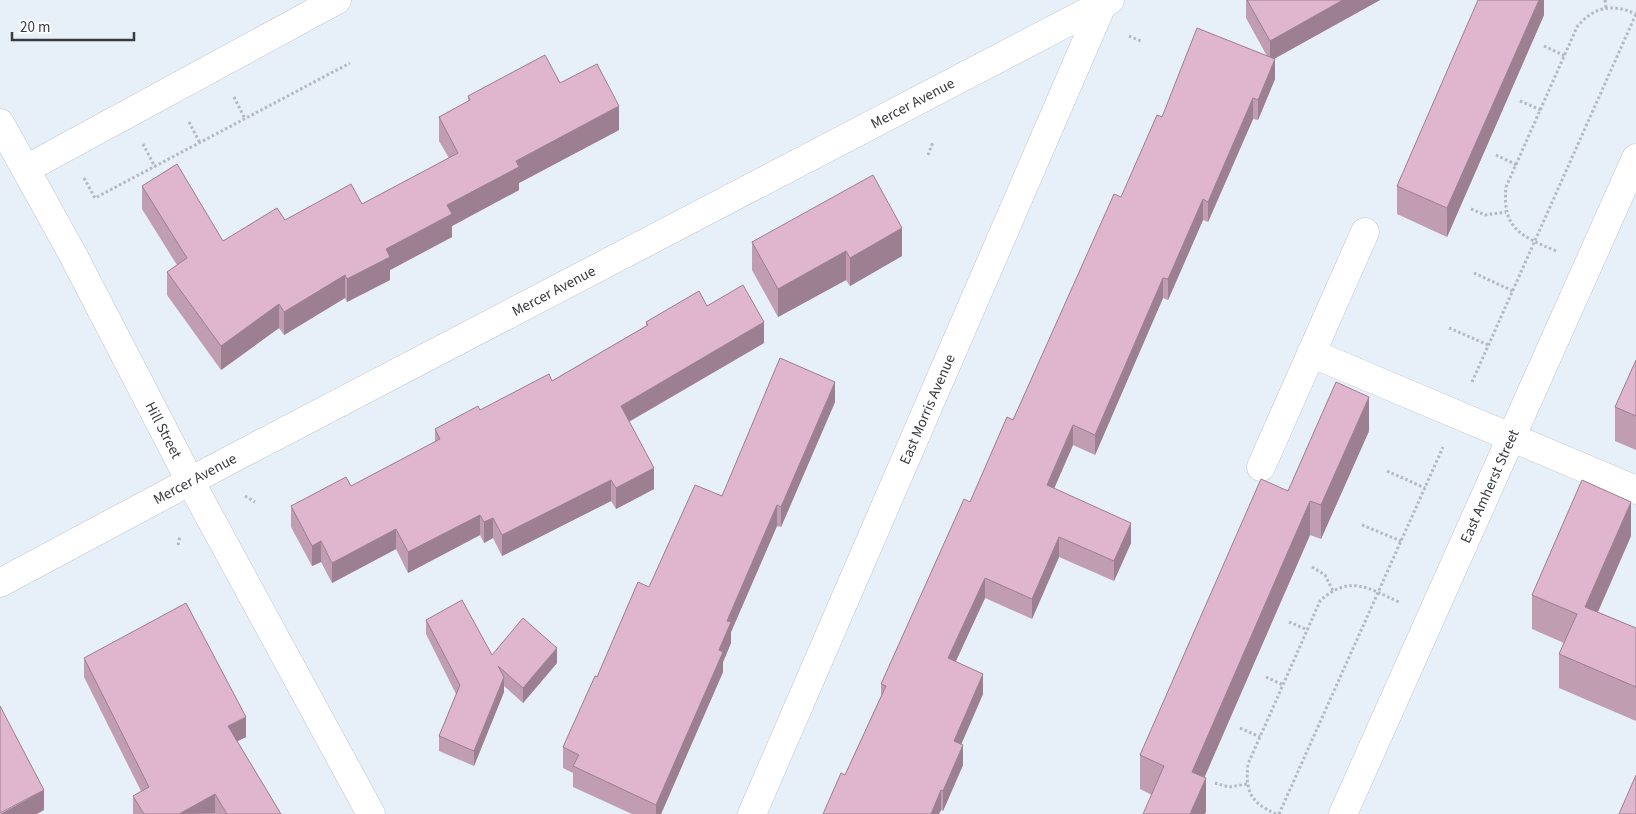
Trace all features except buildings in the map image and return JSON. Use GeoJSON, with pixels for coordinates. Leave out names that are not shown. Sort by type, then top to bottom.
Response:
{"type":"FeatureCollection","features":[{"type":"Feature","properties":{"kind":"street"},"geometry":{"type":"LineString","coordinates":[[26,169],[337,0]]}},
{"type":"Feature","properties":{"kind":"street","name":"Mercer Avenue"},"geometry":{"type":"LineString","coordinates":[[0,583],[190,481],[1106,2]]}},
{"type":"Feature","properties":{"kind":"street","name":"East Morris Avenue"},"geometry":{"type":"LineString","coordinates":[[752,814],[1106,2]]}},
{"type":"Feature","properties":{"kind":"street","name":"Hill Street"},"geometry":{"type":"LineString","coordinates":[[0,122],[190,481],[371,814]]}},
{"type":"Feature","properties":{"kind":"street","name":"East Amherst Street"},"geometry":{"type":"LineString","coordinates":[[1343,814],[1636,158]]}},
{"type":"Feature","properties":{"kind":"street"},"geometry":{"type":"LineString","coordinates":[[1261,467],[1365,232]]}},
{"type":"Feature","properties":{"kind":"street"},"geometry":{"type":"LineString","coordinates":[[1311,352],[1636,490]]}},
{"type":"Feature","properties":{"kind":"path"},"geometry":{"type":"LineString","coordinates":[[1605,0],[1606,8]]}},
{"type":"Feature","properties":{"kind":"path"},"geometry":{"type":"LineString","coordinates":[[1551,249],[1520,234],[1515,229],[1506,212],[1506,187],[1577,27],[1585,17],[1597,10],[1614,6],[1636,14]]}},
{"type":"Feature","properties":{"kind":"path"},"geometry":{"type":"LineString","coordinates":[[1129,36],[1141,42]]}},
{"type":"Feature","properties":{"kind":"path"},"geometry":{"type":"LineString","coordinates":[[1544,46],[1565,56]]}},
{"type":"Feature","properties":{"kind":"path"},"geometry":{"type":"LineString","coordinates":[[83,177],[95,198],[350,64]]}},
{"type":"Feature","properties":{"kind":"path"},"geometry":{"type":"LineString","coordinates":[[1520,101],[1541,110]]}},
{"type":"Feature","properties":{"kind":"path"},"geometry":{"type":"LineString","coordinates":[[242,114],[245,119]]}},
{"type":"Feature","properties":{"kind":"path"},"geometry":{"type":"LineString","coordinates":[[197,139],[200,143]]}},
{"type":"Feature","properties":{"kind":"path"},"geometry":{"type":"LineString","coordinates":[[928,155],[932,142]]}},
{"type":"Feature","properties":{"kind":"path"},"geometry":{"type":"LineString","coordinates":[[1496,156],[1516,165]]}},
{"type":"Feature","properties":{"kind":"path"},"geometry":{"type":"LineString","coordinates":[[152,162],[155,167]]}},
{"type":"Feature","properties":{"kind":"path"},"geometry":{"type":"LineString","coordinates":[[1471,209],[1485,215],[1506,212]]}},
{"type":"Feature","properties":{"kind":"path"},"geometry":{"type":"LineString","coordinates":[[1474,273],[1513,291]]}},
{"type":"Feature","properties":{"kind":"path"},"geometry":{"type":"LineString","coordinates":[[1449,328],[1488,345]]}},
{"type":"Feature","properties":{"kind":"path"},"geometry":{"type":"LineString","coordinates":[[1387,471],[1425,488]]}},
{"type":"Feature","properties":{"kind":"path"},"geometry":{"type":"LineString","coordinates":[[246,496],[255,502]]}},
{"type":"Feature","properties":{"kind":"path"},"geometry":{"type":"LineString","coordinates":[[1362,525],[1401,541]]}},
{"type":"Feature","properties":{"kind":"path"},"geometry":{"type":"LineString","coordinates":[[1312,566],[1325,575],[1333,591]]}},
{"type":"Feature","properties":{"kind":"path"},"geometry":{"type":"LineString","coordinates":[[1276,814],[1256,802],[1247,784],[1248,764],[1320,601],[1333,591],[1352,585],[1365,586],[1395,600]]}},
{"type":"Feature","properties":{"kind":"path"},"geometry":{"type":"LineString","coordinates":[[1289,622],[1308,630]]}},
{"type":"Feature","properties":{"kind":"path"},"geometry":{"type":"LineString","coordinates":[[1266,677],[1283,685]]}},
{"type":"Feature","properties":{"kind":"path"},"geometry":{"type":"LineString","coordinates":[[1240,728],[1260,737]]}},
{"type":"Feature","properties":{"kind":"path"},"geometry":{"type":"LineString","coordinates":[[1215,783],[1229,787],[1247,784]]}}]}
